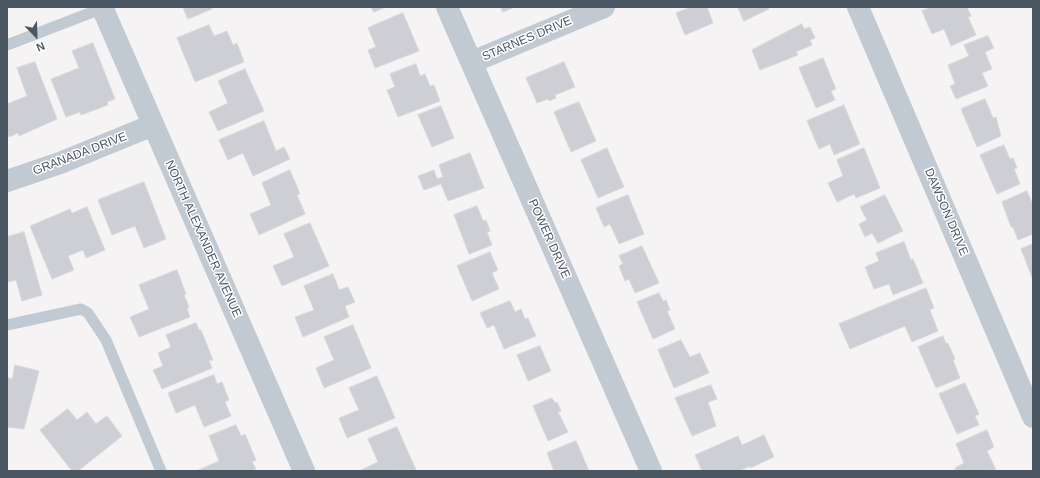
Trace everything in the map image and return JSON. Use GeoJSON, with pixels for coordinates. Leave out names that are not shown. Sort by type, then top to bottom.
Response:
{"type":"FeatureCollection","features":[{"type":"Feature","properties":{"kind":"street","name":"POWER DRIVE"},"geometry":{"type":"LineString","coordinates":[[447,7],[651,471]]}},
{"type":"Feature","properties":{"kind":"street","name":"STARNES DRIVE"},"geometry":{"type":"LineString","coordinates":[[472,62],[604,7]]}},
{"type":"Feature","properties":{"kind":"street","name":"DAWSON DRIVE"},"geometry":{"type":"LineString","coordinates":[[858,7],[1033,416]]}},
{"type":"Feature","properties":{"kind":"street","name":"NORTH ALEXANDER AVENUE"},"geometry":{"type":"LineString","coordinates":[[102,8],[304,471]]}},
{"type":"Feature","properties":{"kind":"street","name":"GRANADA DRIVE"},"geometry":{"type":"LineString","coordinates":[[7,181],[60,162],[153,125]]}},
{"type":"Feature","properties":{"kind":"lane"},"geometry":{"type":"LineString","coordinates":[[7,45],[102,8]]}},
{"type":"Feature","properties":{"kind":"lane"},"geometry":{"type":"LineString","coordinates":[[7,324],[81,309],[88,313],[106,340],[161,471]]}},
{"type":"Feature","properties":{"kind":"building"},"geometry":{"type":"Polygon","coordinates":[[[183,7],[211,7],[212,9],[188,19],[183,7]]]}},
{"type":"Feature","properties":{"kind":"building"},"geometry":{"type":"Polygon","coordinates":[[[371,7],[386,7],[374,12],[371,7]]]}},
{"type":"Feature","properties":{"kind":"building"},"geometry":{"type":"Polygon","coordinates":[[[501,7],[515,7],[503,12],[501,7]]]}},
{"type":"Feature","properties":{"kind":"building"},"geometry":{"type":"Polygon","coordinates":[[[692,7],[707,7],[713,23],[685,35],[676,13],[692,7]]]}},
{"type":"Feature","properties":{"kind":"building"},"geometry":{"type":"Polygon","coordinates":[[[738,7],[768,7],[769,9],[744,21],[738,7]]]}},
{"type":"Feature","properties":{"kind":"building"},"geometry":{"type":"Polygon","coordinates":[[[932,7],[967,7],[971,16],[968,17],[976,35],[951,46],[944,29],[932,34],[922,11],[932,7]]]}},
{"type":"Feature","properties":{"kind":"building"},"geometry":{"type":"Polygon","coordinates":[[[403,13],[419,51],[375,68],[368,50],[376,47],[368,28],[403,13]]]}},
{"type":"Feature","properties":{"kind":"building"},"geometry":{"type":"Polygon","coordinates":[[[802,24],[804,29],[810,27],[815,38],[810,40],[812,45],[796,52],[798,55],[760,70],[752,50],[802,24]]]}},
{"type":"Feature","properties":{"kind":"building"},"geometry":{"type":"Polygon","coordinates":[[[209,25],[214,36],[227,31],[233,45],[237,43],[244,62],[195,82],[177,38],[209,25]]]}},
{"type":"Feature","properties":{"kind":"building"},"geometry":{"type":"Polygon","coordinates":[[[988,36],[994,48],[985,52],[992,69],[982,73],[988,86],[956,99],[950,86],[955,84],[948,65],[969,56],[964,45],[988,36]]]}},
{"type":"Feature","properties":{"kind":"building"},"geometry":{"type":"Polygon","coordinates":[[[93,43],[115,99],[107,102],[108,105],[81,115],[80,112],[66,117],[51,79],[79,68],[72,51],[93,43]]]}},
{"type":"Feature","properties":{"kind":"building"},"geometry":{"type":"Polygon","coordinates":[[[823,58],[836,89],[831,91],[835,100],[816,108],[799,68],[823,58]]]}},
{"type":"Feature","properties":{"kind":"building"},"geometry":{"type":"Polygon","coordinates":[[[35,62],[57,119],[19,136],[18,133],[9,137],[7,130],[7,104],[27,96],[17,68],[35,62]]]}},
{"type":"Feature","properties":{"kind":"building"},"geometry":{"type":"Polygon","coordinates":[[[564,62],[575,87],[555,95],[556,98],[549,101],[548,99],[537,103],[526,78],[564,62]]]}},
{"type":"Feature","properties":{"kind":"building"},"geometry":{"type":"Polygon","coordinates":[[[416,64],[420,76],[425,74],[430,86],[434,85],[440,101],[398,117],[387,90],[395,87],[390,74],[416,64]]]}},
{"type":"Feature","properties":{"kind":"building"},"geometry":{"type":"Polygon","coordinates":[[[245,69],[264,111],[218,131],[209,112],[228,103],[218,81],[245,69]]]}},
{"type":"Feature","properties":{"kind":"building"},"geometry":{"type":"Polygon","coordinates":[[[985,99],[993,118],[996,117],[1001,136],[977,147],[961,109],[985,99]]]}},
{"type":"Feature","properties":{"kind":"building"},"geometry":{"type":"Polygon","coordinates":[[[579,102],[596,141],[571,152],[554,112],[579,102]]]}},
{"type":"Feature","properties":{"kind":"building"},"geometry":{"type":"Polygon","coordinates":[[[844,105],[860,144],[834,155],[830,144],[819,149],[807,121],[844,105]]]}},
{"type":"Feature","properties":{"kind":"building"},"geometry":{"type":"Polygon","coordinates":[[[441,106],[454,138],[432,147],[418,115],[441,106]]]}},
{"type":"Feature","properties":{"kind":"building"},"geometry":{"type":"Polygon","coordinates":[[[264,121],[276,151],[284,147],[290,159],[253,176],[243,153],[228,160],[219,140],[264,121]]]}},
{"type":"Feature","properties":{"kind":"building"},"geometry":{"type":"Polygon","coordinates":[[[1004,145],[1010,159],[1013,158],[1017,168],[1014,169],[1020,184],[997,194],[980,155],[1004,145]]]}},
{"type":"Feature","properties":{"kind":"building"},"geometry":{"type":"Polygon","coordinates":[[[607,148],[624,187],[598,198],[581,160],[607,148]]]}},
{"type":"Feature","properties":{"kind":"building"},"geometry":{"type":"Polygon","coordinates":[[[864,148],[880,188],[856,198],[854,194],[837,202],[828,183],[843,176],[837,160],[864,148]]]}},
{"type":"Feature","properties":{"kind":"building"},"geometry":{"type":"Polygon","coordinates":[[[470,153],[484,188],[448,201],[441,184],[424,190],[418,176],[434,170],[437,179],[443,177],[439,165],[470,153]]]}},
{"type":"Feature","properties":{"kind":"building"},"geometry":{"type":"Polygon","coordinates":[[[290,170],[300,194],[297,195],[305,214],[259,235],[250,214],[271,205],[262,183],[290,170]]]}},
{"type":"Feature","properties":{"kind":"building"},"geometry":{"type":"Polygon","coordinates":[[[144,182],[166,239],[144,248],[135,226],[112,235],[98,200],[144,182]]]}},
{"type":"Feature","properties":{"kind":"building"},"geometry":{"type":"Polygon","coordinates":[[[1027,191],[1033,205],[1033,234],[1018,240],[1013,227],[1011,227],[1002,202],[1027,191]]]}},
{"type":"Feature","properties":{"kind":"building"},"geometry":{"type":"Polygon","coordinates":[[[628,195],[644,234],[619,244],[610,224],[604,227],[596,208],[628,195]]]}},
{"type":"Feature","properties":{"kind":"building"},"geometry":{"type":"Polygon","coordinates":[[[885,195],[903,231],[878,243],[872,233],[865,237],[859,224],[867,220],[860,207],[885,195]]]}},
{"type":"Feature","properties":{"kind":"building"},"geometry":{"type":"Polygon","coordinates":[[[477,206],[483,221],[486,220],[490,231],[487,232],[492,245],[469,254],[454,215],[477,206]]]}},
{"type":"Feature","properties":{"kind":"building"},"geometry":{"type":"Polygon","coordinates":[[[87,207],[105,250],[86,258],[83,250],[68,256],[74,270],[52,279],[30,226],[70,209],[72,213],[87,207]]]}},
{"type":"Feature","properties":{"kind":"building"},"geometry":{"type":"Polygon","coordinates":[[[310,223],[329,266],[282,286],[273,266],[294,257],[284,234],[310,223]]]}},
{"type":"Feature","properties":{"kind":"building"},"geometry":{"type":"Polygon","coordinates":[[[24,232],[42,295],[22,301],[16,280],[7,282],[7,237],[24,232]]]}},
{"type":"Feature","properties":{"kind":"building"},"geometry":{"type":"Polygon","coordinates":[[[904,242],[911,260],[913,259],[923,283],[893,295],[889,284],[874,289],[865,267],[879,261],[876,253],[904,242]]]}},
{"type":"Feature","properties":{"kind":"building"},"geometry":{"type":"Polygon","coordinates":[[[1033,244],[1033,280],[1021,249],[1033,244]]]}},
{"type":"Feature","properties":{"kind":"building"},"geometry":{"type":"Polygon","coordinates":[[[642,246],[659,283],[635,293],[629,279],[625,281],[619,266],[623,264],[619,256],[642,246]]]}},
{"type":"Feature","properties":{"kind":"building"},"geometry":{"type":"Polygon","coordinates":[[[490,252],[498,270],[492,273],[499,289],[472,301],[457,266],[490,252]]]}},
{"type":"Feature","properties":{"kind":"building"},"geometry":{"type":"Polygon","coordinates":[[[177,270],[186,294],[184,295],[189,307],[187,308],[190,317],[139,337],[130,317],[149,309],[139,285],[177,270]]]}},
{"type":"Feature","properties":{"kind":"building"},"geometry":{"type":"Polygon","coordinates":[[[333,274],[339,290],[348,287],[355,302],[345,306],[349,317],[303,337],[295,317],[314,310],[304,286],[333,274]]]}},
{"type":"Feature","properties":{"kind":"building"},"geometry":{"type":"Polygon","coordinates":[[[926,288],[934,308],[930,310],[938,331],[912,342],[905,326],[850,349],[839,324],[926,288]]]}},
{"type":"Feature","properties":{"kind":"building"},"geometry":{"type":"Polygon","coordinates":[[[659,293],[663,301],[666,300],[670,310],[667,311],[675,329],[653,339],[637,302],[659,293]]]}},
{"type":"Feature","properties":{"kind":"building"},"geometry":{"type":"Polygon","coordinates":[[[510,301],[515,312],[521,309],[525,319],[528,318],[536,336],[504,349],[494,325],[487,328],[480,313],[510,301]]]}},
{"type":"Feature","properties":{"kind":"building"},"geometry":{"type":"Polygon","coordinates":[[[196,323],[199,330],[201,330],[213,360],[209,361],[212,368],[162,389],[153,370],[163,366],[158,353],[171,347],[166,335],[196,323]]]}},
{"type":"Feature","properties":{"kind":"building"},"geometry":{"type":"Polygon","coordinates":[[[353,325],[371,368],[324,388],[316,368],[334,360],[324,337],[353,325]]]}},
{"type":"Feature","properties":{"kind":"building"},"geometry":{"type":"Polygon","coordinates":[[[943,336],[955,359],[953,360],[960,378],[936,388],[918,347],[943,336]]]}},
{"type":"Feature","properties":{"kind":"building"},"geometry":{"type":"Polygon","coordinates":[[[681,340],[690,357],[700,353],[709,373],[674,388],[658,350],[681,340]]]}},
{"type":"Feature","properties":{"kind":"building"},"geometry":{"type":"Polygon","coordinates":[[[540,346],[551,371],[528,381],[517,355],[540,346]]]}},
{"type":"Feature","properties":{"kind":"building"},"geometry":{"type":"Polygon","coordinates":[[[15,365],[39,371],[24,429],[7,427],[7,377],[12,379],[15,365]]]}},
{"type":"Feature","properties":{"kind":"building"},"geometry":{"type":"Polygon","coordinates":[[[214,375],[217,384],[222,382],[229,400],[225,402],[231,416],[204,427],[195,405],[176,413],[168,393],[214,375]]]}},
{"type":"Feature","properties":{"kind":"building"},"geometry":{"type":"Polygon","coordinates":[[[377,376],[395,418],[347,438],[339,418],[359,410],[349,388],[377,376]]]}},
{"type":"Feature","properties":{"kind":"building"},"geometry":{"type":"Polygon","coordinates":[[[965,383],[979,414],[975,416],[979,425],[957,434],[939,394],[965,383]]]}},
{"type":"Feature","properties":{"kind":"building"},"geometry":{"type":"Polygon","coordinates":[[[711,385],[717,399],[708,402],[716,426],[692,436],[675,398],[711,385]]]}},
{"type":"Feature","properties":{"kind":"building"},"geometry":{"type":"Polygon","coordinates":[[[552,398],[555,403],[557,402],[561,411],[558,412],[568,432],[548,441],[533,406],[552,398]]]}},
{"type":"Feature","properties":{"kind":"building"},"geometry":{"type":"Polygon","coordinates":[[[68,409],[77,420],[87,412],[96,424],[107,416],[122,436],[78,471],[72,471],[40,430],[68,409]]]}},
{"type":"Feature","properties":{"kind":"building"},"geometry":{"type":"Polygon","coordinates":[[[236,425],[241,436],[245,434],[256,460],[252,462],[256,469],[251,471],[196,471],[219,461],[209,436],[236,425]]]}},
{"type":"Feature","properties":{"kind":"building"},"geometry":{"type":"Polygon","coordinates":[[[397,427],[416,470],[359,471],[378,462],[368,439],[397,427]]]}},
{"type":"Feature","properties":{"kind":"building"},"geometry":{"type":"Polygon","coordinates":[[[987,430],[994,447],[987,451],[996,470],[956,471],[955,468],[964,463],[956,444],[987,430]]]}},
{"type":"Feature","properties":{"kind":"building"},"geometry":{"type":"Polygon","coordinates":[[[764,435],[774,457],[750,468],[750,466],[739,471],[702,471],[695,455],[738,436],[742,445],[764,435]]]}},
{"type":"Feature","properties":{"kind":"building"},"geometry":{"type":"Polygon","coordinates":[[[576,441],[589,471],[554,471],[547,453],[576,441]]]}}]}
